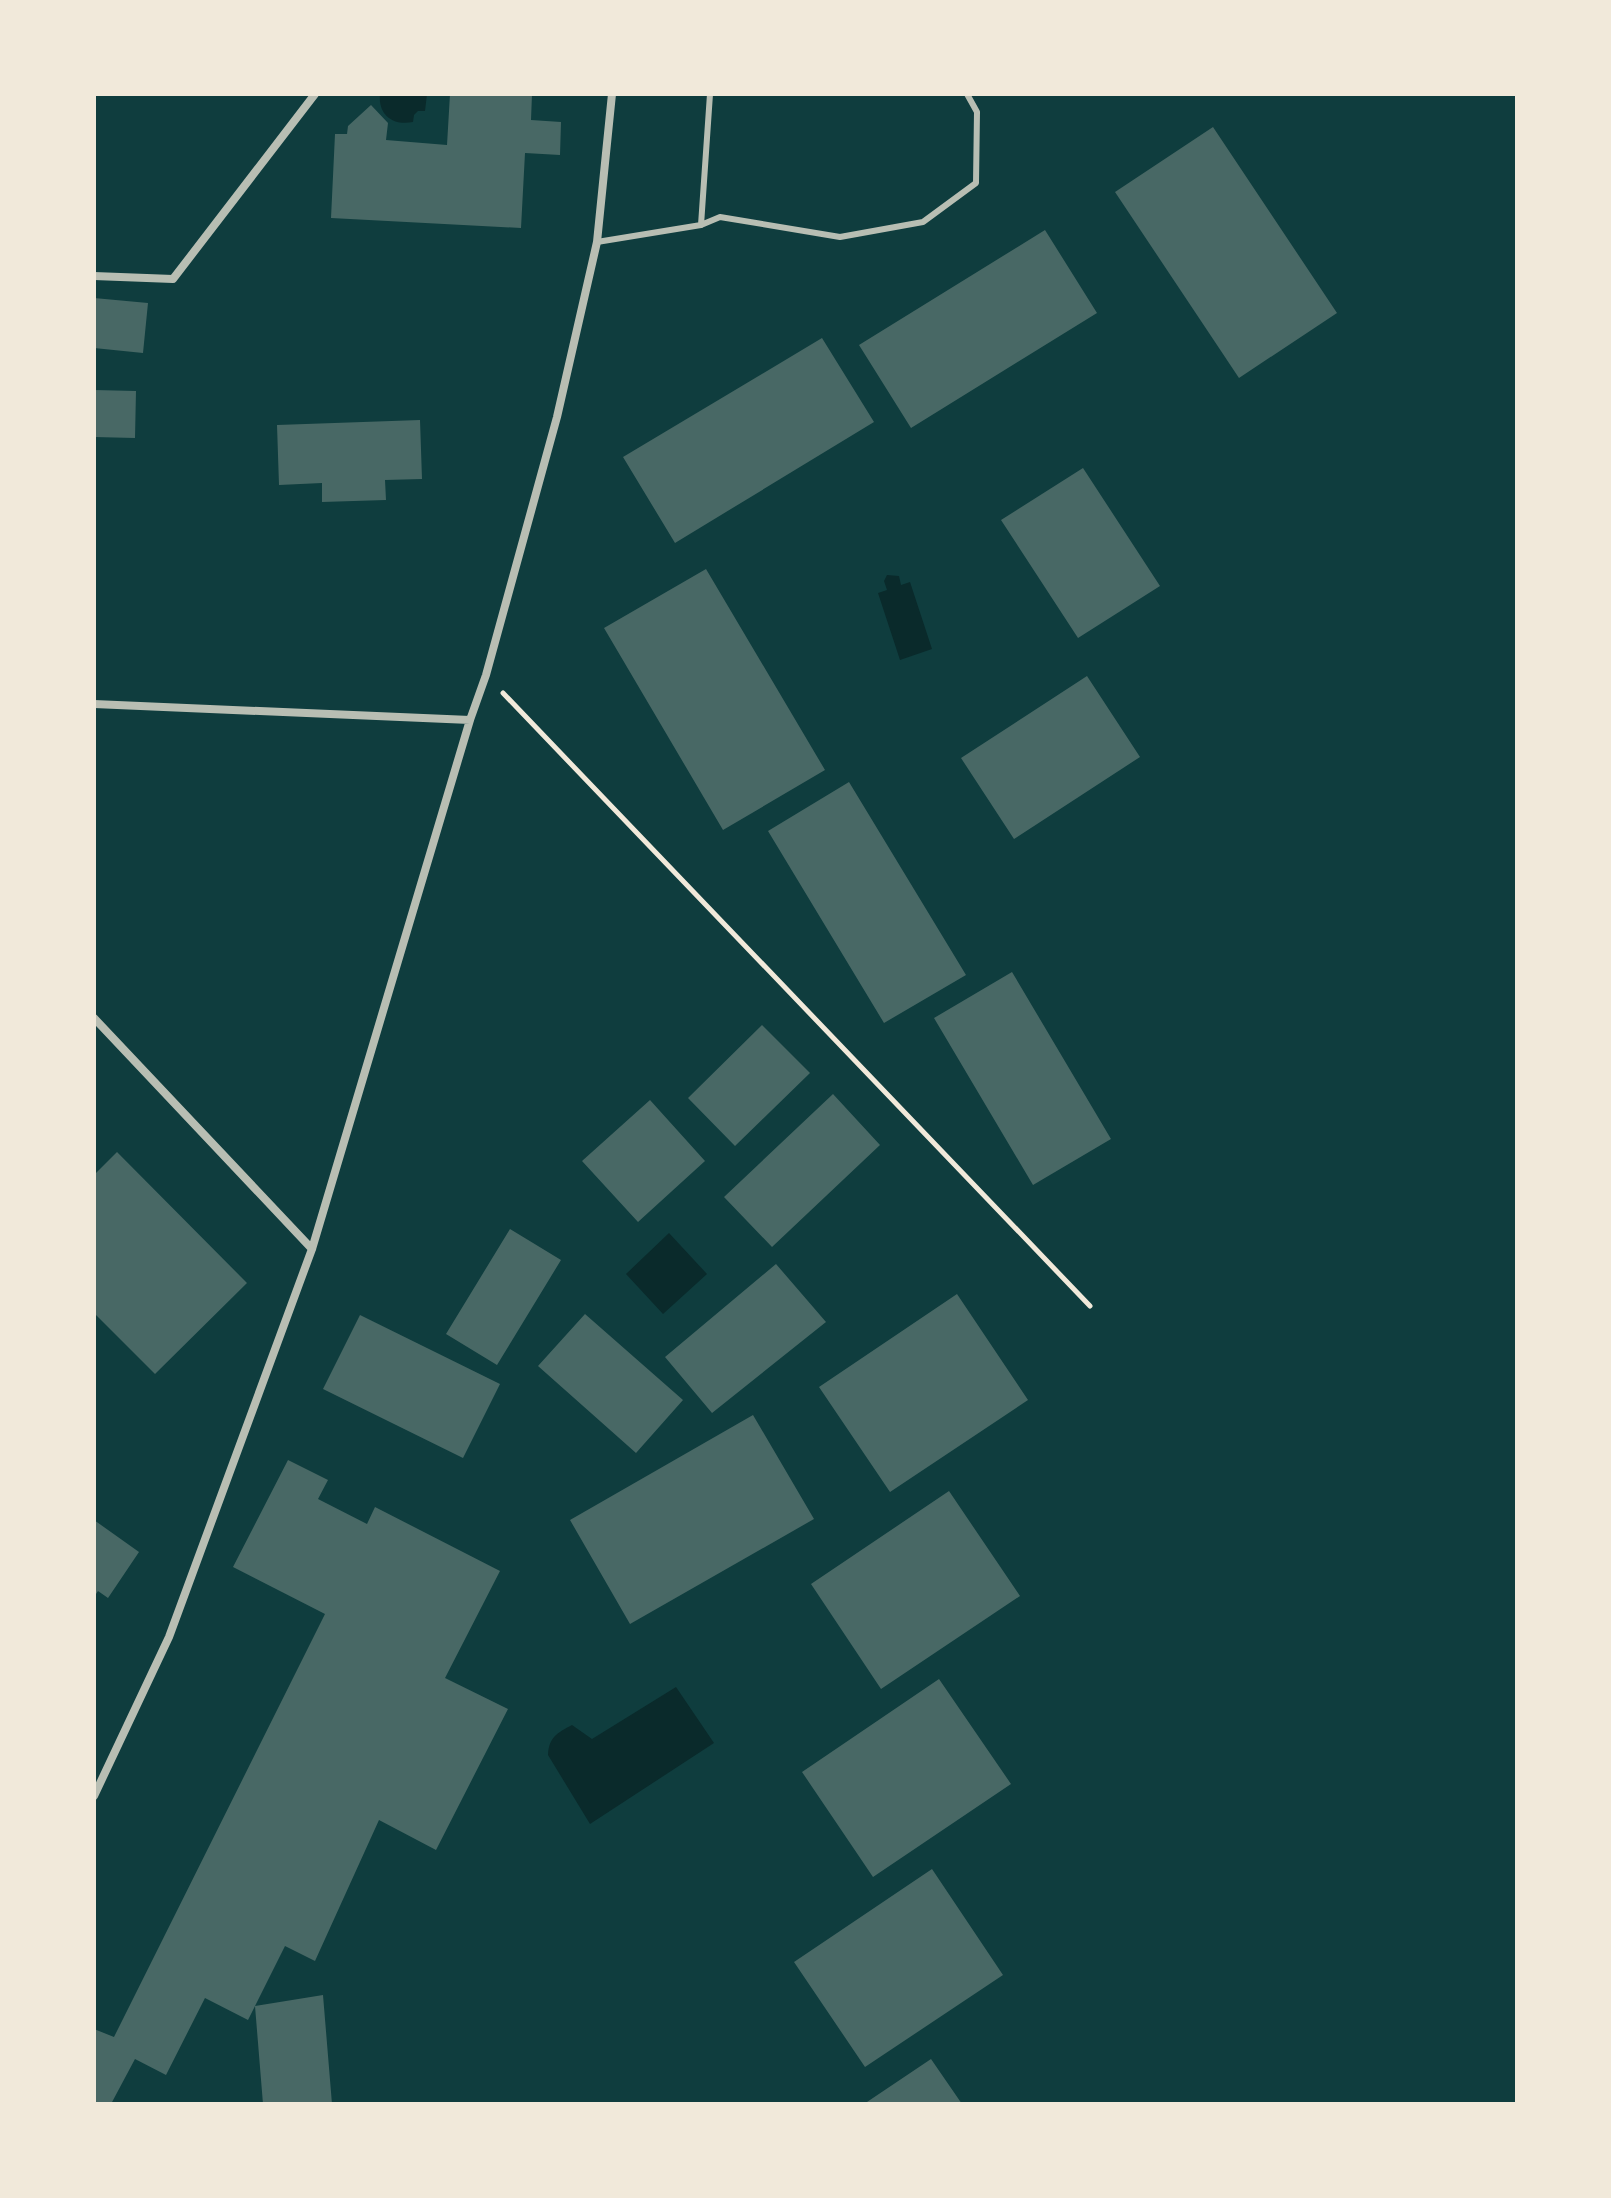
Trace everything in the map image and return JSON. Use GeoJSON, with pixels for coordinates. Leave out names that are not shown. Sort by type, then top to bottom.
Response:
{"type":"FeatureCollection","features":[{"type":"Feature","properties":{"kind":"street"},"geometry":{"type":"LineString","coordinates":[[94,276],[173,279],[315,94]]}},
{"type":"Feature","properties":{"kind":"street"},"geometry":{"type":"LineString","coordinates":[[94,1796],[169,1637],[312,1249],[486,675],[557,417],[597,242],[612,94]]}},
{"type":"Feature","properties":{"kind":"street"},"geometry":{"type":"LineString","coordinates":[[94,704],[470,720]]}},
{"type":"Feature","properties":{"kind":"street"},"geometry":{"type":"LineString","coordinates":[[94,1018],[312,1249]]}},
{"type":"Feature","properties":{"kind":"lane"},"geometry":{"type":"LineString","coordinates":[[701,225],[710,94]]}},
{"type":"Feature","properties":{"kind":"lane"},"geometry":{"type":"LineString","coordinates":[[597,242],[701,225],[720,217],[840,237],[923,222],[976,183],[977,112],[967,94]]}},
{"type":"Feature","properties":{"kind":"path"},"geometry":{"type":"LineString","coordinates":[[486,675],[1090,1306]]}},
{"type":"Feature","properties":{"kind":"water"},"geometry":{"type":"Polygon","coordinates":[[[380,94],[427,94],[425,111],[418,111],[413,122],[393,120],[384,113],[380,94]]]}},
{"type":"Feature","properties":{"kind":"water"},"geometry":{"type":"Polygon","coordinates":[[[887,575],[899,576],[901,585],[910,582],[932,649],[900,660],[878,593],[887,590],[884,581],[887,575]]]}},
{"type":"Feature","properties":{"kind":"water"},"geometry":{"type":"Polygon","coordinates":[[[669,1233],[707,1274],[663,1314],[626,1274],[669,1233]]]}},
{"type":"Feature","properties":{"kind":"water"},"geometry":{"type":"Polygon","coordinates":[[[676,1687],[714,1743],[590,1824],[548,1755],[552,1740],[572,1725],[592,1739],[676,1687]]]}},
{"type":"Feature","properties":{"kind":"building"},"geometry":{"type":"Polygon","coordinates":[[[450,94],[532,94],[531,120],[561,122],[560,155],[525,153],[521,228],[331,218],[335,134],[347,134],[348,126],[371,105],[388,123],[386,140],[447,145],[450,94]]]}},
{"type":"Feature","properties":{"kind":"building"},"geometry":{"type":"Polygon","coordinates":[[[1213,127],[1337,313],[1239,378],[1115,192],[1213,127]]]}},
{"type":"Feature","properties":{"kind":"building"},"geometry":{"type":"Polygon","coordinates":[[[1045,230],[1097,313],[911,428],[859,345],[1045,230]]]}},
{"type":"Feature","properties":{"kind":"building"},"geometry":{"type":"Polygon","coordinates":[[[94,298],[148,303],[143,353],[94,348],[94,298]]]}},
{"type":"Feature","properties":{"kind":"building"},"geometry":{"type":"Polygon","coordinates":[[[822,338],[874,422],[675,543],[623,457],[822,338]]]}},
{"type":"Feature","properties":{"kind":"building"},"geometry":{"type":"Polygon","coordinates":[[[94,390],[136,391],[135,438],[94,437],[94,390]]]}},
{"type":"Feature","properties":{"kind":"building"},"geometry":{"type":"Polygon","coordinates":[[[420,420],[422,479],[385,480],[386,500],[322,502],[322,483],[279,485],[277,425],[420,420]]]}},
{"type":"Feature","properties":{"kind":"building"},"geometry":{"type":"Polygon","coordinates":[[[1083,468],[1160,586],[1078,638],[1001,520],[1083,468]]]}},
{"type":"Feature","properties":{"kind":"building"},"geometry":{"type":"Polygon","coordinates":[[[706,569],[825,770],[723,830],[604,628],[706,569]]]}},
{"type":"Feature","properties":{"kind":"building"},"geometry":{"type":"Polygon","coordinates":[[[1087,676],[1140,757],[1014,839],[961,758],[1087,676]]]}},
{"type":"Feature","properties":{"kind":"building"},"geometry":{"type":"Polygon","coordinates":[[[849,782],[966,975],[884,1023],[768,831],[849,782]]]}},
{"type":"Feature","properties":{"kind":"building"},"geometry":{"type":"Polygon","coordinates":[[[1012,972],[1111,1139],[1033,1185],[934,1018],[1012,972]]]}},
{"type":"Feature","properties":{"kind":"building"},"geometry":{"type":"Polygon","coordinates":[[[762,1025],[810,1073],[735,1146],[688,1098],[762,1025]]]}},
{"type":"Feature","properties":{"kind":"building"},"geometry":{"type":"Polygon","coordinates":[[[833,1094],[880,1145],[772,1247],[724,1197],[833,1094]]]}},
{"type":"Feature","properties":{"kind":"building"},"geometry":{"type":"Polygon","coordinates":[[[650,1100],[705,1161],[638,1222],[582,1161],[650,1100]]]}},
{"type":"Feature","properties":{"kind":"building"},"geometry":{"type":"Polygon","coordinates":[[[117,1152],[247,1283],[155,1374],[94,1313],[94,1175],[117,1152]]]}},
{"type":"Feature","properties":{"kind":"building"},"geometry":{"type":"Polygon","coordinates":[[[510,1229],[561,1260],[497,1365],[446,1334],[510,1229]]]}},
{"type":"Feature","properties":{"kind":"building"},"geometry":{"type":"Polygon","coordinates":[[[776,1264],[826,1322],[712,1413],[665,1357],[776,1264]]]}},
{"type":"Feature","properties":{"kind":"building"},"geometry":{"type":"Polygon","coordinates":[[[957,1294],[1028,1400],[890,1492],[819,1387],[957,1294]]]}},
{"type":"Feature","properties":{"kind":"building"},"geometry":{"type":"Polygon","coordinates":[[[585,1314],[683,1400],[636,1453],[538,1366],[585,1314]]]}},
{"type":"Feature","properties":{"kind":"building"},"geometry":{"type":"Polygon","coordinates":[[[360,1315],[500,1384],[463,1458],[323,1389],[360,1315]]]}},
{"type":"Feature","properties":{"kind":"building"},"geometry":{"type":"Polygon","coordinates":[[[753,1415],[814,1519],[630,1624],[570,1520],[753,1415]]]}},
{"type":"Feature","properties":{"kind":"building"},"geometry":{"type":"Polygon","coordinates":[[[288,1460],[328,1480],[318,1499],[367,1524],[375,1507],[500,1571],[445,1678],[508,1709],[436,1850],[379,1820],[315,1961],[285,1946],[248,2020],[205,1998],[166,2075],[135,2059],[111,2104],[94,2104],[94,2029],[114,2037],[325,1614],[233,1567],[288,1460]]]}},
{"type":"Feature","properties":{"kind":"building"},"geometry":{"type":"Polygon","coordinates":[[[949,1491],[1020,1596],[881,1689],[811,1584],[949,1491]]]}},
{"type":"Feature","properties":{"kind":"building"},"geometry":{"type":"Polygon","coordinates":[[[94,1520],[139,1552],[108,1598],[98,1591],[94,1597],[94,1520]]]}},
{"type":"Feature","properties":{"kind":"building"},"geometry":{"type":"Polygon","coordinates":[[[939,1679],[1011,1784],[873,1877],[802,1772],[939,1679]]]}},
{"type":"Feature","properties":{"kind":"building"},"geometry":{"type":"Polygon","coordinates":[[[932,1869],[1003,1975],[865,2067],[794,1962],[932,1869]]]}},
{"type":"Feature","properties":{"kind":"building"},"geometry":{"type":"Polygon","coordinates":[[[323,1995],[332,2104],[263,2104],[255,2006],[323,1995]]]}},
{"type":"Feature","properties":{"kind":"building"},"geometry":{"type":"Polygon","coordinates":[[[931,2059],[962,2104],[864,2104],[931,2059]]]}}]}
